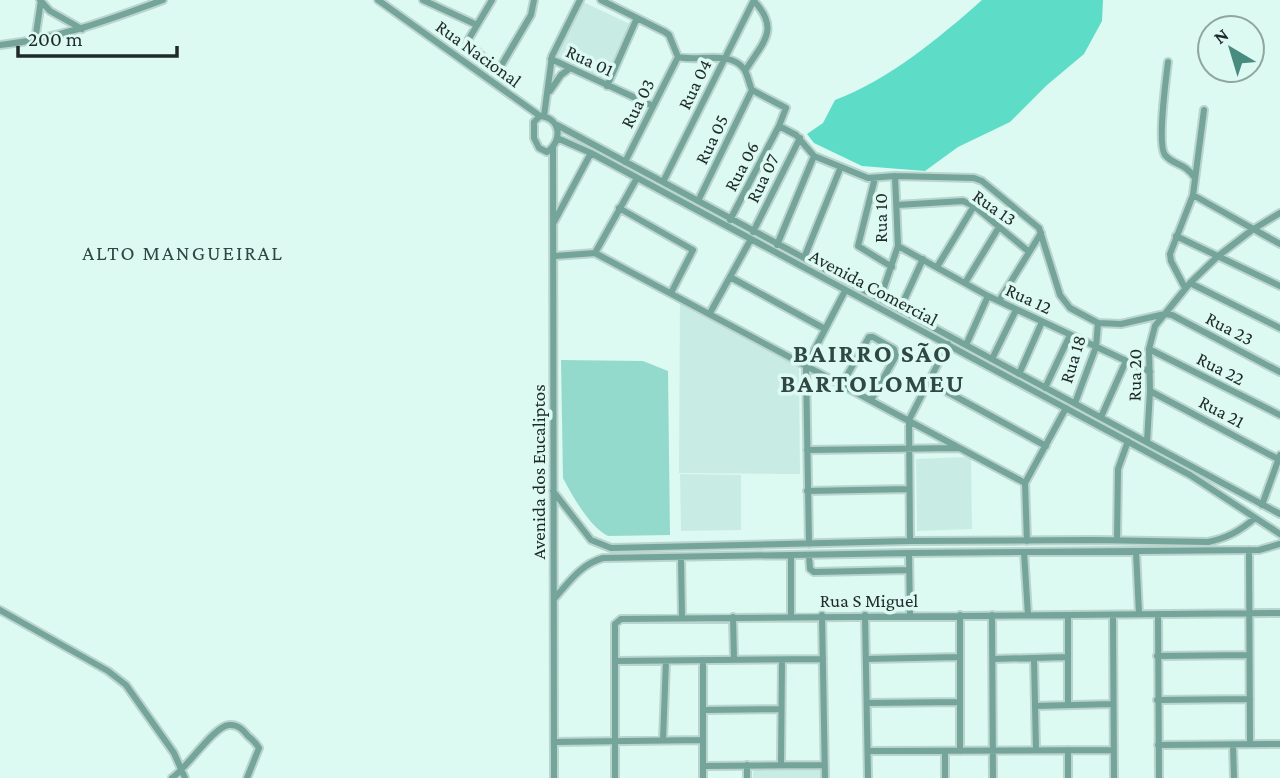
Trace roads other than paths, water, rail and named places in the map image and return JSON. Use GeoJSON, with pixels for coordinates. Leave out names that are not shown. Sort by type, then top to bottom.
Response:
{"type":"FeatureCollection","features":[{"type":"Feature","properties":{"kind":"street"},"geometry":{"type":"LineString","coordinates":[[41,0],[50,11],[82,29]]}},
{"type":"Feature","properties":{"kind":"street"},"geometry":{"type":"LineString","coordinates":[[34,41],[41,0]]}},
{"type":"Feature","properties":{"kind":"street"},"geometry":{"type":"LineString","coordinates":[[0,45],[34,41],[82,29],[163,0]]}},
{"type":"Feature","properties":{"kind":"street"},"geometry":{"type":"LineString","coordinates":[[424,0],[477,25]]}},
{"type":"Feature","properties":{"kind":"street"},"geometry":{"type":"LineString","coordinates":[[492,0],[467,42],[498,71],[531,15],[534,0]]}},
{"type":"Feature","properties":{"kind":"street","name":"Rua 01"},"geometry":{"type":"LineString","coordinates":[[542,116],[549,93],[551,59],[580,0]]}},
{"type":"Feature","properties":{"kind":"street"},"geometry":{"type":"LineString","coordinates":[[601,0],[669,35],[678,57],[724,59],[740,66],[745,71],[752,90],[786,108],[779,126],[800,138],[814,156],[840,169],[868,178],[974,178],[982,181],[1034,223],[1041,233],[1060,295],[1065,302],[1098,323],[1121,324],[1165,314]]}},
{"type":"Feature","properties":{"kind":"street","name":"Rua Nacional"},"geometry":{"type":"LineString","coordinates":[[380,1],[542,116]]}},
{"type":"Feature","properties":{"kind":"street"},"geometry":{"type":"LineString","coordinates":[[745,71],[768,30],[765,13],[754,1]]}},
{"type":"Feature","properties":{"kind":"street","name":"Rua 04"},"geometry":{"type":"LineString","coordinates":[[663,182],[754,1]]}},
{"type":"Feature","properties":{"kind":"street"},"geometry":{"type":"LineString","coordinates":[[607,86],[637,18]]}},
{"type":"Feature","properties":{"kind":"street","name":"Rua 03"},"geometry":{"type":"LineString","coordinates":[[625,162],[678,57]]}},
{"type":"Feature","properties":{"kind":"street","name":"Rua 01"},"geometry":{"type":"LineString","coordinates":[[551,59],[653,106]]}},
{"type":"Feature","properties":{"kind":"street"},"geometry":{"type":"LineString","coordinates":[[1168,62],[1161,146],[1169,159],[1187,167],[1195,178]]}},
{"type":"Feature","properties":{"kind":"street"},"geometry":{"type":"LineString","coordinates":[[549,93],[561,75],[569,69]]}},
{"type":"Feature","properties":{"kind":"street","name":"Rua 05"},"geometry":{"type":"LineString","coordinates":[[698,201],[752,90]]}},
{"type":"Feature","properties":{"kind":"street"},"geometry":{"type":"LineString","coordinates":[[528,107],[534,122],[534,138],[553,167]]}},
{"type":"Feature","properties":{"kind":"street"},"geometry":{"type":"LineString","coordinates":[[1204,110],[1193,195],[1171,250],[1171,261],[1188,285],[1280,328]]}},
{"type":"Feature","properties":{"kind":"street"},"geometry":{"type":"LineString","coordinates":[[534,122],[542,116],[550,118],[557,125],[558,138],[553,147],[547,152],[542,151]]}},
{"type":"Feature","properties":{"kind":"street","name":"Avenida Comercial"},"geometry":{"type":"LineString","coordinates":[[557,125],[698,201],[741,229]]}},
{"type":"Feature","properties":{"kind":"street","name":"Rua 06"},"geometry":{"type":"LineString","coordinates":[[730,220],[779,126]]}},
{"type":"Feature","properties":{"kind":"street","name":"Avenida Comercial"},"geometry":{"type":"LineString","coordinates":[[558,138],[741,229],[845,291],[947,344],[977,356],[1190,475],[1280,534]]}},
{"type":"Feature","properties":{"kind":"street","name":"Rua 07"},"geometry":{"type":"LineString","coordinates":[[710,313],[800,138]]}},
{"type":"Feature","properties":{"kind":"street","name":"Avenida dos Eucaliptos"},"geometry":{"type":"LineString","coordinates":[[553,147],[554,778]]}},
{"type":"Feature","properties":{"kind":"street"},"geometry":{"type":"LineString","coordinates":[[554,223],[591,153]]}},
{"type":"Feature","properties":{"kind":"street"},"geometry":{"type":"LineString","coordinates":[[777,245],[814,156]]}},
{"type":"Feature","properties":{"kind":"street"},"geometry":{"type":"LineString","coordinates":[[804,258],[840,169]]}},
{"type":"Feature","properties":{"kind":"street","name":"Rua 10"},"geometry":{"type":"LineString","coordinates":[[880,299],[898,246],[895,176]]}},
{"type":"Feature","properties":{"kind":"street"},"geometry":{"type":"LineString","coordinates":[[595,253],[637,178]]}},
{"type":"Feature","properties":{"kind":"street"},"geometry":{"type":"LineString","coordinates":[[875,178],[858,246],[892,267]]}},
{"type":"Feature","properties":{"kind":"street"},"geometry":{"type":"LineString","coordinates":[[1193,195],[1280,244]]}},
{"type":"Feature","properties":{"kind":"street","name":"Rua 13"},"geometry":{"type":"LineString","coordinates":[[897,205],[963,201],[974,206],[1028,251]]}},
{"type":"Feature","properties":{"kind":"street"},"geometry":{"type":"LineString","coordinates":[[937,267],[974,206]]}},
{"type":"Feature","properties":{"kind":"street"},"geometry":{"type":"LineString","coordinates":[[619,208],[693,250],[671,292]]}},
{"type":"Feature","properties":{"kind":"street","name":"Rua 20"},"geometry":{"type":"LineString","coordinates":[[1147,442],[1149,349],[1152,332],[1188,285],[1217,257],[1279,212]]}},
{"type":"Feature","properties":{"kind":"street"},"geometry":{"type":"LineString","coordinates":[[965,283],[999,227]]}},
{"type":"Feature","properties":{"kind":"street"},"geometry":{"type":"LineString","coordinates":[[999,301],[1041,233]]}},
{"type":"Feature","properties":{"kind":"street"},"geometry":{"type":"LineString","coordinates":[[1176,236],[1280,286]]}},
{"type":"Feature","properties":{"kind":"street","name":"Avenida Comercial"},"geometry":{"type":"LineString","coordinates":[[766,243],[777,245],[804,258],[940,330],[966,345],[977,356],[992,359],[1280,514]]}},
{"type":"Feature","properties":{"kind":"street","name":"Rua 12"},"geometry":{"type":"LineString","coordinates":[[898,246],[988,296],[1150,372]]}},
{"type":"Feature","properties":{"kind":"street"},"geometry":{"type":"LineString","coordinates":[[555,256],[595,253],[1025,483]]}},
{"type":"Feature","properties":{"kind":"street"},"geometry":{"type":"LineString","coordinates":[[900,309],[923,259]]}},
{"type":"Feature","properties":{"kind":"street"},"geometry":{"type":"LineString","coordinates":[[730,277],[825,330]]}},
{"type":"Feature","properties":{"kind":"street"},"geometry":{"type":"LineString","coordinates":[[809,544],[806,366],[845,291]]}},
{"type":"Feature","properties":{"kind":"street"},"geometry":{"type":"LineString","coordinates":[[966,345],[988,296]]}},
{"type":"Feature","properties":{"kind":"street"},"geometry":{"type":"LineString","coordinates":[[992,359],[1016,310]]}},
{"type":"Feature","properties":{"kind":"street","name":"Rua 23"},"geometry":{"type":"LineString","coordinates":[[1165,314],[1172,315],[1280,372]]}},
{"type":"Feature","properties":{"kind":"street"},"geometry":{"type":"LineString","coordinates":[[1019,374],[1042,322]]}},
{"type":"Feature","properties":{"kind":"street","name":"Rua 18"},"geometry":{"type":"LineString","coordinates":[[1075,403],[1096,347],[1098,323]]}},
{"type":"Feature","properties":{"kind":"street"},"geometry":{"type":"LineString","coordinates":[[936,338],[940,330]]}},
{"type":"Feature","properties":{"kind":"street"},"geometry":{"type":"LineString","coordinates":[[1045,388],[1070,335]]}},
{"type":"Feature","properties":{"kind":"street"},"geometry":{"type":"LineString","coordinates":[[842,384],[869,337],[884,342],[894,349],[896,356],[871,400]]}},
{"type":"Feature","properties":{"kind":"street"},"geometry":{"type":"LineString","coordinates":[[910,541],[909,420],[947,344]]}},
{"type":"Feature","properties":{"kind":"street","name":"Rua 22"},"geometry":{"type":"LineString","coordinates":[[1149,349],[1280,415]]}},
{"type":"Feature","properties":{"kind":"street"},"geometry":{"type":"LineString","coordinates":[[1101,418],[1126,361]]}},
{"type":"Feature","properties":{"kind":"street"},"geometry":{"type":"LineString","coordinates":[[929,382],[1046,446]]}},
{"type":"Feature","properties":{"kind":"street","name":"Rua 21"},"geometry":{"type":"LineString","coordinates":[[1150,391],[1279,457]]}},
{"type":"Feature","properties":{"kind":"street"},"geometry":{"type":"LineString","coordinates":[[1027,541],[1025,483],[1066,408]]}},
{"type":"Feature","properties":{"kind":"street"},"geometry":{"type":"LineString","coordinates":[[1088,420],[1092,412]]}},
{"type":"Feature","properties":{"kind":"street"},"geometry":{"type":"LineString","coordinates":[[1111,432],[1114,425]]}},
{"type":"Feature","properties":{"kind":"street"},"geometry":{"type":"LineString","coordinates":[[1117,540],[1118,469],[1128,441]]}},
{"type":"Feature","properties":{"kind":"street"},"geometry":{"type":"LineString","coordinates":[[807,450],[961,448]]}},
{"type":"Feature","properties":{"kind":"street"},"geometry":{"type":"LineString","coordinates":[[1262,505],[1279,457]]}},
{"type":"Feature","properties":{"kind":"street"},"geometry":{"type":"LineString","coordinates":[[807,491],[909,489]]}},
{"type":"Feature","properties":{"kind":"street"},"geometry":{"type":"LineString","coordinates":[[553,491],[591,540],[611,548],[910,541],[1208,542],[1235,533],[1255,518]]}},
{"type":"Feature","properties":{"kind":"street"},"geometry":{"type":"LineString","coordinates":[[1244,509],[1253,500]]}},
{"type":"Feature","properties":{"kind":"street"},"geometry":{"type":"LineString","coordinates":[[1094,540],[1094,552]]}},
{"type":"Feature","properties":{"kind":"street"},"geometry":{"type":"LineString","coordinates":[[1133,540],[1139,614]]}},
{"type":"Feature","properties":{"kind":"street"},"geometry":{"type":"LineString","coordinates":[[801,544],[810,569],[814,572],[909,570]]}},
{"type":"Feature","properties":{"kind":"street"},"geometry":{"type":"LineString","coordinates":[[554,599],[583,567],[591,561],[603,558],[909,552],[1249,550],[1280,544]]}},
{"type":"Feature","properties":{"kind":"street"},"geometry":{"type":"LineString","coordinates":[[632,548],[632,558]]}},
{"type":"Feature","properties":{"kind":"street"},"geometry":{"type":"LineString","coordinates":[[1249,550],[1250,744]]}},
{"type":"Feature","properties":{"kind":"street"},"geometry":{"type":"LineString","coordinates":[[909,552],[910,615]]}},
{"type":"Feature","properties":{"kind":"street"},"geometry":{"type":"LineString","coordinates":[[1024,552],[1028,615]]}},
{"type":"Feature","properties":{"kind":"street"},"geometry":{"type":"LineString","coordinates":[[790,616],[791,556]]}},
{"type":"Feature","properties":{"kind":"street"},"geometry":{"type":"LineString","coordinates":[[681,558],[682,618]]}},
{"type":"Feature","properties":{"kind":"street"},"geometry":{"type":"LineString","coordinates":[[0,610],[118,677],[174,753],[184,775]]}},
{"type":"Feature","properties":{"kind":"street","name":"Rua S Miguel"},"geometry":{"type":"LineString","coordinates":[[615,778],[615,624],[621,619],[1280,612]]}},
{"type":"Feature","properties":{"kind":"street"},"geometry":{"type":"LineString","coordinates":[[1158,614],[1159,778]]}},
{"type":"Feature","properties":{"kind":"street"},"geometry":{"type":"LineString","coordinates":[[822,615],[825,778]]}},
{"type":"Feature","properties":{"kind":"street"},"geometry":{"type":"LineString","coordinates":[[865,615],[868,778]]}},
{"type":"Feature","properties":{"kind":"street"},"geometry":{"type":"LineString","coordinates":[[960,615],[960,751]]}},
{"type":"Feature","properties":{"kind":"street"},"geometry":{"type":"LineString","coordinates":[[992,615],[993,778]]}},
{"type":"Feature","properties":{"kind":"street"},"geometry":{"type":"LineString","coordinates":[[1068,615],[1068,705]]}},
{"type":"Feature","properties":{"kind":"street"},"geometry":{"type":"LineString","coordinates":[[1113,615],[1114,778]]}},
{"type":"Feature","properties":{"kind":"street"},"geometry":{"type":"LineString","coordinates":[[733,617],[734,659]]}},
{"type":"Feature","properties":{"kind":"street"},"geometry":{"type":"LineString","coordinates":[[1157,656],[1250,655]]}},
{"type":"Feature","properties":{"kind":"street"},"geometry":{"type":"LineString","coordinates":[[866,659],[960,657]]}},
{"type":"Feature","properties":{"kind":"street"},"geometry":{"type":"LineString","coordinates":[[993,659],[1067,657]]}},
{"type":"Feature","properties":{"kind":"street"},"geometry":{"type":"LineString","coordinates":[[1034,658],[1036,750]]}},
{"type":"Feature","properties":{"kind":"street"},"geometry":{"type":"LineString","coordinates":[[615,661],[823,659]]}},
{"type":"Feature","properties":{"kind":"street"},"geometry":{"type":"LineString","coordinates":[[703,660],[704,778]]}},
{"type":"Feature","properties":{"kind":"street"},"geometry":{"type":"LineString","coordinates":[[781,765],[782,660]]}},
{"type":"Feature","properties":{"kind":"street"},"geometry":{"type":"LineString","coordinates":[[663,740],[666,661]]}},
{"type":"Feature","properties":{"kind":"street"},"geometry":{"type":"LineString","coordinates":[[1157,700],[1250,699]]}},
{"type":"Feature","properties":{"kind":"street"},"geometry":{"type":"LineString","coordinates":[[867,703],[960,702]]}},
{"type":"Feature","properties":{"kind":"street"},"geometry":{"type":"LineString","coordinates":[[1035,706],[1114,704]]}},
{"type":"Feature","properties":{"kind":"street"},"geometry":{"type":"LineString","coordinates":[[704,710],[781,709]]}},
{"type":"Feature","properties":{"kind":"street"},"geometry":{"type":"LineString","coordinates":[[172,778],[184,775],[216,733],[232,724],[240,727],[259,748],[247,778]]}},
{"type":"Feature","properties":{"kind":"street"},"geometry":{"type":"LineString","coordinates":[[554,742],[703,740]]}},
{"type":"Feature","properties":{"kind":"street"},"geometry":{"type":"LineString","coordinates":[[1158,745],[1280,744]]}},
{"type":"Feature","properties":{"kind":"street"},"geometry":{"type":"LineString","coordinates":[[1233,745],[1234,778]]}},
{"type":"Feature","properties":{"kind":"street"},"geometry":{"type":"LineString","coordinates":[[1068,750],[1068,778]]}},
{"type":"Feature","properties":{"kind":"street"},"geometry":{"type":"LineString","coordinates":[[868,751],[1114,750]]}},
{"type":"Feature","properties":{"kind":"street"},"geometry":{"type":"LineString","coordinates":[[945,751],[945,778]]}},
{"type":"Feature","properties":{"kind":"street"},"geometry":{"type":"LineString","coordinates":[[747,765],[747,778]]}},
{"type":"Feature","properties":{"kind":"street"},"geometry":{"type":"LineString","coordinates":[[704,766],[824,765]]}},
{"type":"Feature","properties":{"kind":"district","name":"ALTO MANGUEIRAL"},"geometry":{"type":"Point","coordinates":[183,253]}},
{"type":"Feature","properties":{"kind":"district","name":"BAIRRO SÃO BARTOLOMEU"},"geometry":{"type":"Point","coordinates":[873,368]}}]}
